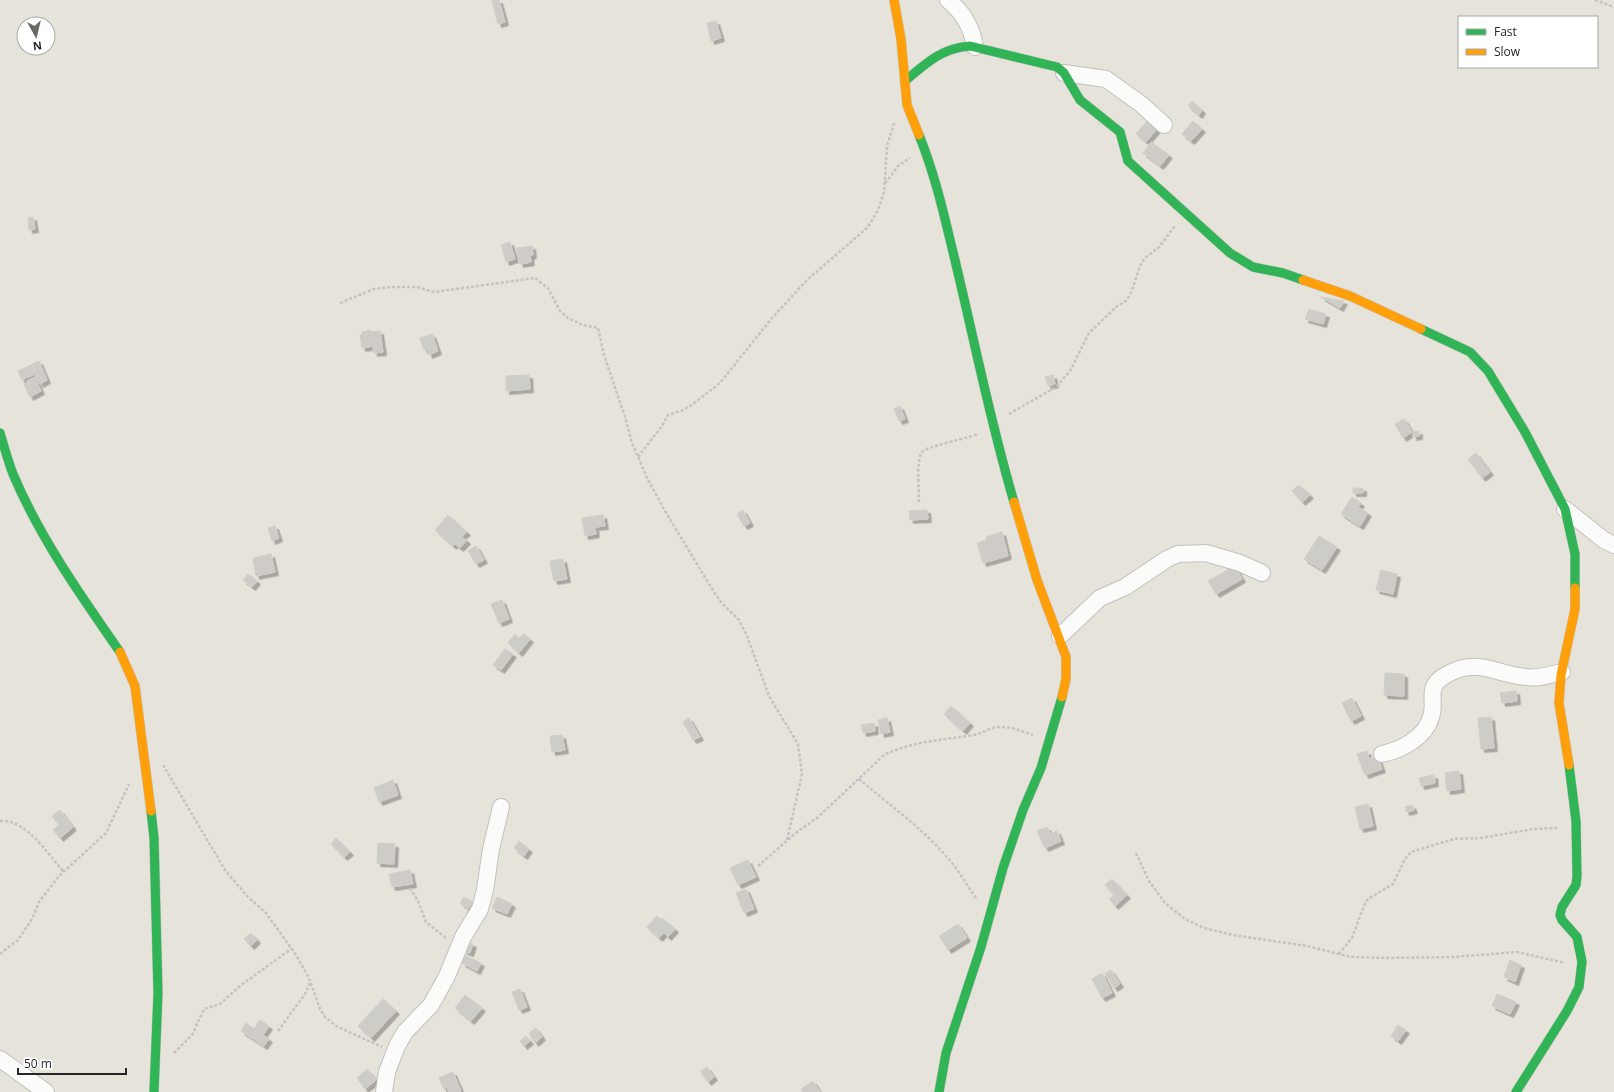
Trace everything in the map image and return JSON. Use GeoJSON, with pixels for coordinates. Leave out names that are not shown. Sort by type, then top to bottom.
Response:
{"type":"FeatureCollection","features":[{"type":"Feature","properties":{"kind":"street"},"geometry":{"type":"LineString","coordinates":[[894,0],[901,40],[907,105],[929,159],[975,339],[984,389],[1013,500],[1037,580],[1060,636],[1066,657],[1066,679],[1051,737],[1041,768],[1014,834],[988,922],[946,1053],[939,1092]]}},
{"type":"Feature","properties":{"kind":"street"},"geometry":{"type":"LineString","coordinates":[[948,0],[956,6],[964,17],[970,28],[975,47]]}},
{"type":"Feature","properties":{"kind":"street"},"geometry":{"type":"LineString","coordinates":[[905,81],[943,50],[956,46],[975,47],[1057,67],[1064,74],[1080,100],[1120,132],[1123,136],[1124,154],[1128,161],[1230,253],[1253,267],[1283,273],[1350,296],[1470,352],[1488,371],[1525,432],[1565,509],[1575,554],[1575,609],[1562,672],[1559,703],[1572,781],[1576,828],[1576,885],[1562,907],[1560,915],[1562,920],[1577,937],[1582,962],[1579,988],[1567,1011],[1516,1092]]}},
{"type":"Feature","properties":{"kind":"street"},"geometry":{"type":"LineString","coordinates":[[1064,74],[1106,79],[1141,104],[1164,125]]}},
{"type":"Feature","properties":{"kind":"street"},"geometry":{"type":"LineString","coordinates":[[0,433],[13,473],[33,516],[86,603],[124,658],[135,686],[154,838],[158,993],[154,1092]]}},
{"type":"Feature","properties":{"kind":"street"},"geometry":{"type":"LineString","coordinates":[[1565,509],[1604,540],[1614,545]]}},
{"type":"Feature","properties":{"kind":"street"},"geometry":{"type":"LineString","coordinates":[[1060,636],[1100,598],[1125,587],[1167,559],[1178,554],[1206,553],[1240,562],[1262,573]]}},
{"type":"Feature","properties":{"kind":"street"},"geometry":{"type":"LineString","coordinates":[[1382,754],[1404,747],[1413,741],[1429,723],[1432,710],[1433,688],[1439,679],[1447,674],[1459,669],[1479,666],[1527,678],[1562,672]]}},
{"type":"Feature","properties":{"kind":"street"},"geometry":{"type":"LineString","coordinates":[[384,1092],[386,1072],[405,1032],[431,1005],[447,976],[458,948],[480,909],[485,890],[491,849],[500,807]]}},
{"type":"Feature","properties":{"kind":"street"},"geometry":{"type":"LineString","coordinates":[[0,1059],[46,1092]]}},
{"type":"Feature","properties":{"kind":"path"},"geometry":{"type":"LineString","coordinates":[[1595,0],[1614,7]]}},
{"type":"Feature","properties":{"kind":"path"},"geometry":{"type":"LineString","coordinates":[[638,457],[659,431],[668,415],[683,410],[693,404],[720,383],[772,318],[807,280],[868,227],[878,210],[884,192],[889,140],[898,115],[907,105]]}},
{"type":"Feature","properties":{"kind":"path"},"geometry":{"type":"LineString","coordinates":[[885,184],[899,165],[907,159],[929,159]]}},
{"type":"Feature","properties":{"kind":"path"},"geometry":{"type":"LineString","coordinates":[[919,502],[920,457],[924,449],[977,435],[1056,387],[1070,371],[1089,333],[1116,307],[1127,300],[1140,266],[1146,258],[1159,247],[1185,211]]}},
{"type":"Feature","properties":{"kind":"path"},"geometry":{"type":"LineString","coordinates":[[340,303],[374,289],[391,287],[417,287],[434,292],[535,278],[548,288],[560,311],[568,318],[599,330],[604,355],[638,457],[665,511],[712,589],[721,602],[739,620],[747,636],[769,696],[798,744],[802,774],[787,840]]}},
{"type":"Feature","properties":{"kind":"path"},"geometry":{"type":"LineString","coordinates":[[758,866],[787,840],[817,818],[884,755],[898,748],[934,740],[976,734],[991,728],[1002,727],[1022,730],[1038,736],[1051,737]]}},
{"type":"Feature","properties":{"kind":"path"},"geometry":{"type":"LineString","coordinates":[[161,761],[224,870],[248,898],[266,913],[291,949],[311,982],[320,1009],[329,1022],[394,1053]]}},
{"type":"Feature","properties":{"kind":"path"},"geometry":{"type":"LineString","coordinates":[[0,954],[18,940],[49,888],[106,833],[125,791],[146,767]]}},
{"type":"Feature","properties":{"kind":"path"},"geometry":{"type":"LineString","coordinates":[[859,779],[930,839],[945,855],[964,878],[984,910],[988,922]]}},
{"type":"Feature","properties":{"kind":"path"},"geometry":{"type":"LineString","coordinates":[[0,821],[12,821],[21,825],[64,872]]}},
{"type":"Feature","properties":{"kind":"path"},"geometry":{"type":"LineString","coordinates":[[1339,954],[1352,938],[1368,899],[1393,884],[1405,859],[1411,852],[1454,839],[1481,838],[1533,829],[1576,828]]}},
{"type":"Feature","properties":{"kind":"path"},"geometry":{"type":"LineString","coordinates":[[1136,854],[1149,881],[1165,903],[1185,919],[1204,928],[1233,935],[1307,946],[1351,957],[1388,958],[1488,955],[1517,952],[1565,963],[1581,972]]}},
{"type":"Feature","properties":{"kind":"path"},"geometry":{"type":"LineString","coordinates":[[410,888],[418,901],[426,922],[458,948]]}},
{"type":"Feature","properties":{"kind":"path"},"geometry":{"type":"LineString","coordinates":[[172,1055],[192,1035],[204,1009],[220,1004],[241,985],[291,949]]}},
{"type":"Feature","properties":{"kind":"path"},"geometry":{"type":"LineString","coordinates":[[278,1031],[305,994],[311,982]]}},
{"type":"Feature","properties":{"kind":"building"},"geometry":{"type":"Polygon","coordinates":[[[492,0],[499,0],[505,22],[498,24],[492,0]]]}},
{"type":"Feature","properties":{"kind":"building"},"geometry":{"type":"Polygon","coordinates":[[[716,21],[721,38],[711,41],[707,23],[716,21]]]}},
{"type":"Feature","properties":{"kind":"building"},"geometry":{"type":"Polygon","coordinates":[[[1192,101],[1202,110],[1199,115],[1188,106],[1192,101]]]}},
{"type":"Feature","properties":{"kind":"building"},"geometry":{"type":"Polygon","coordinates":[[[1147,121],[1157,129],[1146,142],[1136,134],[1147,121]]]}},
{"type":"Feature","properties":{"kind":"building"},"geometry":{"type":"Polygon","coordinates":[[[1193,121],[1202,129],[1191,141],[1182,134],[1193,121]]]}},
{"type":"Feature","properties":{"kind":"building"},"geometry":{"type":"Polygon","coordinates":[[[1151,142],[1169,155],[1160,166],[1143,153],[1151,142]]]}},
{"type":"Feature","properties":{"kind":"building"},"geometry":{"type":"Polygon","coordinates":[[[33,217],[35,229],[29,230],[28,218],[33,217]]]}},
{"type":"Feature","properties":{"kind":"building"},"geometry":{"type":"Polygon","coordinates":[[[510,242],[515,259],[506,262],[501,245],[510,242]]]}},
{"type":"Feature","properties":{"kind":"building"},"geometry":{"type":"Polygon","coordinates":[[[532,246],[533,255],[530,256],[531,262],[520,264],[516,248],[532,246]]]}},
{"type":"Feature","properties":{"kind":"building"},"geometry":{"type":"Polygon","coordinates":[[[1321,297],[1344,301],[1340,308],[1321,297]]]}},
{"type":"Feature","properties":{"kind":"building"},"geometry":{"type":"Polygon","coordinates":[[[1309,309],[1326,314],[1323,324],[1305,319],[1309,309]]]}},
{"type":"Feature","properties":{"kind":"building"},"geometry":{"type":"Polygon","coordinates":[[[370,330],[371,332],[380,331],[383,352],[374,353],[373,346],[362,348],[360,335],[362,332],[370,330]]]}},
{"type":"Feature","properties":{"kind":"building"},"geometry":{"type":"Polygon","coordinates":[[[432,334],[438,351],[429,355],[427,349],[424,350],[420,338],[432,334]]]}},
{"type":"Feature","properties":{"kind":"building"},"geometry":{"type":"Polygon","coordinates":[[[39,361],[47,380],[40,384],[35,374],[22,380],[18,371],[39,361]]]}},
{"type":"Feature","properties":{"kind":"building"},"geometry":{"type":"Polygon","coordinates":[[[529,375],[530,389],[506,391],[506,376],[529,375]]]}},
{"type":"Feature","properties":{"kind":"building"},"geometry":{"type":"Polygon","coordinates":[[[1053,375],[1055,384],[1048,386],[1045,377],[1053,375]]]}},
{"type":"Feature","properties":{"kind":"building"},"geometry":{"type":"Polygon","coordinates":[[[35,377],[41,391],[30,397],[24,384],[35,377]]]}},
{"type":"Feature","properties":{"kind":"building"},"geometry":{"type":"Polygon","coordinates":[[[900,406],[905,419],[899,421],[894,409],[900,406]]]}},
{"type":"Feature","properties":{"kind":"building"},"geometry":{"type":"Polygon","coordinates":[[[1404,419],[1412,432],[1403,438],[1395,424],[1404,419]]]}},
{"type":"Feature","properties":{"kind":"building"},"geometry":{"type":"Polygon","coordinates":[[[1419,431],[1419,436],[1413,437],[1413,432],[1419,431]]]}},
{"type":"Feature","properties":{"kind":"building"},"geometry":{"type":"Polygon","coordinates":[[[1476,453],[1490,472],[1482,478],[1468,459],[1476,453]]]}},
{"type":"Feature","properties":{"kind":"building"},"geometry":{"type":"Polygon","coordinates":[[[1299,485],[1310,495],[1302,502],[1292,491],[1299,485]]]}},
{"type":"Feature","properties":{"kind":"building"},"geometry":{"type":"Polygon","coordinates":[[[1353,488],[1363,488],[1363,493],[1353,493],[1353,488]]]}},
{"type":"Feature","properties":{"kind":"building"},"geometry":{"type":"Polygon","coordinates":[[[1352,497],[1361,503],[1358,507],[1368,513],[1360,526],[1341,514],[1352,497]]]}},
{"type":"Feature","properties":{"kind":"building"},"geometry":{"type":"Polygon","coordinates":[[[743,510],[750,523],[744,526],[737,514],[743,510]]]}},
{"type":"Feature","properties":{"kind":"building"},"geometry":{"type":"Polygon","coordinates":[[[927,510],[928,519],[910,520],[909,511],[927,510]]]}},
{"type":"Feature","properties":{"kind":"building"},"geometry":{"type":"Polygon","coordinates":[[[448,515],[467,532],[462,536],[467,541],[460,548],[455,544],[453,546],[435,530],[448,515]]]}},
{"type":"Feature","properties":{"kind":"building"},"geometry":{"type":"Polygon","coordinates":[[[603,515],[605,526],[595,527],[596,534],[585,536],[582,518],[603,515]]]}},
{"type":"Feature","properties":{"kind":"building"},"geometry":{"type":"Polygon","coordinates":[[[275,526],[279,538],[272,541],[268,528],[275,526]]]}},
{"type":"Feature","properties":{"kind":"building"},"geometry":{"type":"Polygon","coordinates":[[[1002,532],[1008,556],[983,563],[977,543],[987,540],[986,537],[1002,532]]]}},
{"type":"Feature","properties":{"kind":"building"},"geometry":{"type":"Polygon","coordinates":[[[1319,536],[1337,547],[1322,570],[1304,559],[1319,536]]]}},
{"type":"Feature","properties":{"kind":"building"},"geometry":{"type":"Polygon","coordinates":[[[476,546],[484,560],[476,564],[468,551],[476,546]]]}},
{"type":"Feature","properties":{"kind":"building"},"geometry":{"type":"Polygon","coordinates":[[[271,554],[275,572],[256,576],[253,558],[271,554]]]}},
{"type":"Feature","properties":{"kind":"building"},"geometry":{"type":"Polygon","coordinates":[[[563,559],[567,579],[554,581],[550,561],[563,559]]]}},
{"type":"Feature","properties":{"kind":"building"},"geometry":{"type":"Polygon","coordinates":[[[1235,566],[1242,579],[1216,594],[1208,581],[1235,566]]]}},
{"type":"Feature","properties":{"kind":"building"},"geometry":{"type":"Polygon","coordinates":[[[1381,570],[1397,574],[1393,594],[1376,590],[1381,570]]]}},
{"type":"Feature","properties":{"kind":"building"},"geometry":{"type":"Polygon","coordinates":[[[248,574],[257,581],[252,587],[243,580],[248,574]]]}},
{"type":"Feature","properties":{"kind":"building"},"geometry":{"type":"Polygon","coordinates":[[[502,600],[509,619],[499,623],[491,604],[502,600]]]}},
{"type":"Feature","properties":{"kind":"building"},"geometry":{"type":"Polygon","coordinates":[[[515,634],[519,638],[524,634],[530,639],[519,653],[508,643],[515,634]]]}},
{"type":"Feature","properties":{"kind":"building"},"geometry":{"type":"Polygon","coordinates":[[[505,649],[513,654],[501,670],[493,665],[505,649]]]}},
{"type":"Feature","properties":{"kind":"building"},"geometry":{"type":"Polygon","coordinates":[[[1385,673],[1404,674],[1404,696],[1384,695],[1385,673]]]}},
{"type":"Feature","properties":{"kind":"building"},"geometry":{"type":"Polygon","coordinates":[[[1516,691],[1517,701],[1502,703],[1500,693],[1516,691]]]}},
{"type":"Feature","properties":{"kind":"building"},"geometry":{"type":"Polygon","coordinates":[[[1352,698],[1361,716],[1351,721],[1342,703],[1352,698]]]}},
{"type":"Feature","properties":{"kind":"building"},"geometry":{"type":"Polygon","coordinates":[[[951,706],[970,723],[963,731],[944,714],[951,706]]]}},
{"type":"Feature","properties":{"kind":"building"},"geometry":{"type":"Polygon","coordinates":[[[1491,717],[1494,748],[1481,749],[1478,718],[1491,717]]]}},
{"type":"Feature","properties":{"kind":"building"},"geometry":{"type":"Polygon","coordinates":[[[689,718],[700,737],[693,740],[683,722],[689,718]]]}},
{"type":"Feature","properties":{"kind":"building"},"geometry":{"type":"Polygon","coordinates":[[[887,718],[890,732],[881,734],[878,720],[887,718]]]}},
{"type":"Feature","properties":{"kind":"building"},"geometry":{"type":"Polygon","coordinates":[[[874,723],[875,731],[863,733],[861,725],[874,723]]]}},
{"type":"Feature","properties":{"kind":"building"},"geometry":{"type":"Polygon","coordinates":[[[562,735],[565,750],[552,752],[550,736],[562,735]]]}},
{"type":"Feature","properties":{"kind":"building"},"geometry":{"type":"Polygon","coordinates":[[[1367,751],[1369,759],[1377,756],[1382,769],[1365,775],[1357,754],[1367,751]]]}},
{"type":"Feature","properties":{"kind":"building"},"geometry":{"type":"Polygon","coordinates":[[[1459,771],[1461,789],[1447,791],[1445,773],[1459,771]]]}},
{"type":"Feature","properties":{"kind":"building"},"geometry":{"type":"Polygon","coordinates":[[[1434,775],[1435,783],[1421,786],[1419,778],[1434,775]]]}},
{"type":"Feature","properties":{"kind":"building"},"geometry":{"type":"Polygon","coordinates":[[[393,780],[398,795],[379,802],[374,788],[393,780]]]}},
{"type":"Feature","properties":{"kind":"building"},"geometry":{"type":"Polygon","coordinates":[[[1368,804],[1373,826],[1360,829],[1355,807],[1368,804]]]}},
{"type":"Feature","properties":{"kind":"building"},"geometry":{"type":"Polygon","coordinates":[[[1412,805],[1414,810],[1406,812],[1405,807],[1412,805]]]}},
{"type":"Feature","properties":{"kind":"building"},"geometry":{"type":"Polygon","coordinates":[[[60,810],[73,827],[60,838],[53,830],[59,825],[52,816],[60,810]]]}},
{"type":"Feature","properties":{"kind":"building"},"geometry":{"type":"Polygon","coordinates":[[[1047,827],[1050,834],[1057,831],[1061,841],[1045,848],[1037,831],[1047,827]]]}},
{"type":"Feature","properties":{"kind":"building"},"geometry":{"type":"Polygon","coordinates":[[[336,838],[350,852],[344,857],[331,844],[336,838]]]}},
{"type":"Feature","properties":{"kind":"building"},"geometry":{"type":"Polygon","coordinates":[[[519,841],[529,849],[524,856],[514,848],[519,841]]]}},
{"type":"Feature","properties":{"kind":"building"},"geometry":{"type":"Polygon","coordinates":[[[378,843],[395,844],[394,864],[377,863],[378,843]]]}},
{"type":"Feature","properties":{"kind":"building"},"geometry":{"type":"Polygon","coordinates":[[[748,860],[756,877],[738,885],[730,868],[748,860]]]}},
{"type":"Feature","properties":{"kind":"building"},"geometry":{"type":"Polygon","coordinates":[[[410,870],[413,884],[392,887],[389,874],[410,870]]]}},
{"type":"Feature","properties":{"kind":"building"},"geometry":{"type":"Polygon","coordinates":[[[1112,879],[1127,895],[1115,906],[1109,899],[1114,895],[1105,885],[1112,879]]]}},
{"type":"Feature","properties":{"kind":"building"},"geometry":{"type":"Polygon","coordinates":[[[746,889],[754,909],[744,913],[736,893],[746,889]]]}},
{"type":"Feature","properties":{"kind":"building"},"geometry":{"type":"Polygon","coordinates":[[[464,897],[473,902],[468,909],[460,903],[464,897]]]}},
{"type":"Feature","properties":{"kind":"building"},"geometry":{"type":"Polygon","coordinates":[[[497,897],[512,904],[507,914],[492,908],[497,897]]]}},
{"type":"Feature","properties":{"kind":"building"},"geometry":{"type":"Polygon","coordinates":[[[657,916],[661,920],[662,918],[675,929],[668,937],[664,933],[659,938],[647,927],[657,916]]]}},
{"type":"Feature","properties":{"kind":"building"},"geometry":{"type":"Polygon","coordinates":[[[958,924],[967,938],[948,950],[939,936],[958,924]]]}},
{"type":"Feature","properties":{"kind":"building"},"geometry":{"type":"Polygon","coordinates":[[[251,933],[257,940],[251,946],[244,939],[251,933]]]}},
{"type":"Feature","properties":{"kind":"building"},"geometry":{"type":"Polygon","coordinates":[[[468,942],[473,944],[470,953],[464,951],[468,942]]]}},
{"type":"Feature","properties":{"kind":"building"},"geometry":{"type":"Polygon","coordinates":[[[466,956],[481,963],[477,971],[462,963],[466,956]]]}},
{"type":"Feature","properties":{"kind":"building"},"geometry":{"type":"Polygon","coordinates":[[[1510,960],[1521,965],[1515,982],[1504,977],[1510,960]]]}},
{"type":"Feature","properties":{"kind":"building"},"geometry":{"type":"Polygon","coordinates":[[[1111,970],[1120,984],[1114,988],[1105,974],[1111,970]]]}},
{"type":"Feature","properties":{"kind":"building"},"geometry":{"type":"Polygon","coordinates":[[[1102,973],[1112,993],[1102,998],[1092,979],[1102,973]]]}},
{"type":"Feature","properties":{"kind":"building"},"geometry":{"type":"Polygon","coordinates":[[[520,989],[527,1007],[519,1010],[512,992],[520,989]]]}},
{"type":"Feature","properties":{"kind":"building"},"geometry":{"type":"Polygon","coordinates":[[[1497,994],[1516,1002],[1510,1014],[1492,1006],[1497,994]]]}},
{"type":"Feature","properties":{"kind":"building"},"geometry":{"type":"Polygon","coordinates":[[[465,995],[482,1008],[471,1021],[455,1008],[465,995]]]}},
{"type":"Feature","properties":{"kind":"building"},"geometry":{"type":"Polygon","coordinates":[[[383,999],[396,1011],[371,1038],[358,1026],[383,999]]]}},
{"type":"Feature","properties":{"kind":"building"},"geometry":{"type":"Polygon","coordinates":[[[260,1020],[269,1026],[263,1035],[269,1039],[264,1046],[241,1031],[246,1023],[254,1029],[260,1020]]]}},
{"type":"Feature","properties":{"kind":"building"},"geometry":{"type":"Polygon","coordinates":[[[1398,1025],[1406,1030],[1398,1041],[1391,1036],[1398,1025]]]}},
{"type":"Feature","properties":{"kind":"building"},"geometry":{"type":"Polygon","coordinates":[[[536,1028],[542,1037],[535,1043],[529,1033],[536,1028]]]}},
{"type":"Feature","properties":{"kind":"building"},"geometry":{"type":"Polygon","coordinates":[[[526,1036],[530,1041],[524,1046],[520,1041],[526,1036]]]}},
{"type":"Feature","properties":{"kind":"building"},"geometry":{"type":"Polygon","coordinates":[[[707,1067],[714,1077],[708,1082],[700,1071],[707,1067]]]}},
{"type":"Feature","properties":{"kind":"building"},"geometry":{"type":"Polygon","coordinates":[[[367,1069],[376,1080],[365,1089],[357,1078],[367,1069]]]}},
{"type":"Feature","properties":{"kind":"building"},"geometry":{"type":"Polygon","coordinates":[[[453,1072],[461,1091],[460,1092],[449,1092],[447,1087],[444,1089],[439,1078],[453,1072]]]}},
{"type":"Feature","properties":{"kind":"building"},"geometry":{"type":"Polygon","coordinates":[[[813,1081],[820,1092],[803,1092],[801,1089],[813,1081]]]}},
{"type":"Feature","properties":{"kind":"traffic: fast"},"geometry":{"type":"LineString","coordinates":[[905,81],[927,63],[943,53],[960,47],[970,46],[1057,67],[1064,73],[1080,100],[1120,132],[1128,161],[1230,253],[1253,267],[1283,273],[1303,280]]}},
{"type":"Feature","properties":{"kind":"traffic: fast"},"geometry":{"type":"LineString","coordinates":[[919,135],[942,205],[989,407],[1014,502]]}},
{"type":"Feature","properties":{"kind":"traffic: fast"},"geometry":{"type":"LineString","coordinates":[[1421,329],[1470,352],[1488,371],[1525,432],[1565,509],[1575,554],[1575,588]]}},
{"type":"Feature","properties":{"kind":"traffic: fast"},"geometry":{"type":"LineString","coordinates":[[0,433],[13,474],[48,544],[120,652]]}},
{"type":"Feature","properties":{"kind":"traffic: fast"},"geometry":{"type":"LineString","coordinates":[[939,1092],[946,1053],[981,947],[1003,868],[1023,810],[1041,768],[1062,697]]}},
{"type":"Feature","properties":{"kind":"traffic: fast"},"geometry":{"type":"LineString","coordinates":[[1516,1092],[1567,1011],[1579,987],[1582,962],[1577,937],[1562,920],[1560,915],[1562,907],[1576,885],[1577,876],[1576,821],[1569,765]]}},
{"type":"Feature","properties":{"kind":"traffic: fast"},"geometry":{"type":"LineString","coordinates":[[151,811],[154,838],[158,993],[154,1092]]}},
{"type":"Feature","properties":{"kind":"traffic: slow"},"geometry":{"type":"LineString","coordinates":[[894,0],[901,39],[907,105],[919,135]]}},
{"type":"Feature","properties":{"kind":"traffic: slow"},"geometry":{"type":"LineString","coordinates":[[1303,280],[1350,296],[1421,329]]}},
{"type":"Feature","properties":{"kind":"traffic: slow"},"geometry":{"type":"LineString","coordinates":[[1014,502],[1037,580],[1066,657],[1066,679],[1062,697]]}},
{"type":"Feature","properties":{"kind":"traffic: slow"},"geometry":{"type":"LineString","coordinates":[[1569,765],[1559,703],[1561,675],[1575,609],[1575,588]]}},
{"type":"Feature","properties":{"kind":"traffic: slow"},"geometry":{"type":"LineString","coordinates":[[120,652],[135,686],[151,811]]}}]}
